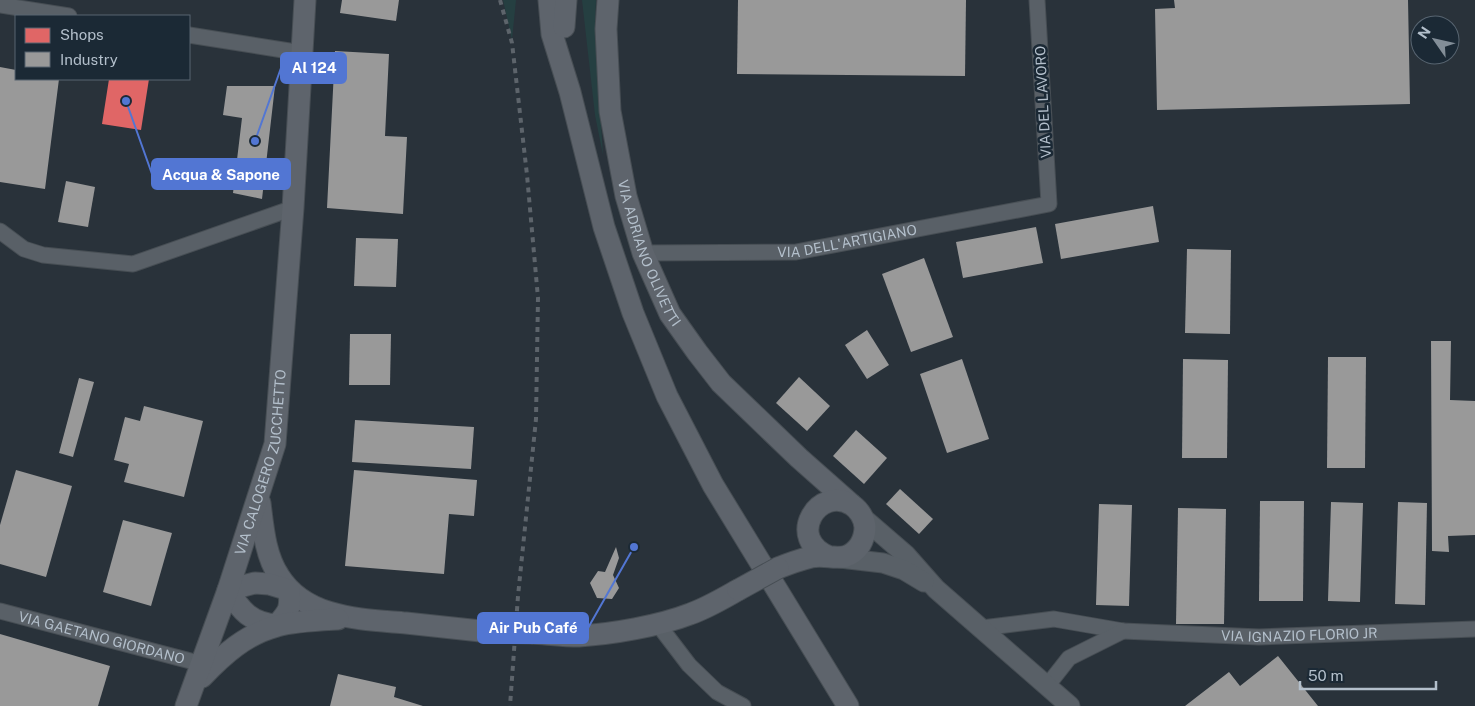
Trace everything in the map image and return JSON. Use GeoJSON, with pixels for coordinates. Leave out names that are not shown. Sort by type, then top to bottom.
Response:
{"type":"FeatureCollection","features":[{"type":"Feature","properties":{"kind":"main road","name":"VIA CALOGERO ZUCCHETTO"},"geometry":{"type":"LineString","coordinates":[[186,706],[228,590],[275,444],[293,208],[305,0]]}},
{"type":"Feature","properties":{"kind":"main road"},"geometry":{"type":"LineString","coordinates":[[550,0],[552,34],[570,92],[604,227],[633,313],[667,396],[713,485],[848,706]]}},
{"type":"Feature","properties":{"kind":"main road"},"geometry":{"type":"LineString","coordinates":[[564,0],[564,27],[570,92]]}},
{"type":"Feature","properties":{"kind":"main road","name":"VIA ADRIANO OLIVETTI"},"geometry":{"type":"LineString","coordinates":[[608,0],[606,29],[610,111],[626,196],[643,253],[670,314],[721,383],[857,511]]}},
{"type":"Feature","properties":{"kind":"main road","name":"VIA ADRIANO OLIVETTI"},"geometry":{"type":"LineString","coordinates":[[799,458],[806,470],[813,500],[810,521]]}},
{"type":"Feature","properties":{"kind":"main road"},"geometry":{"type":"LineString","coordinates":[[194,685],[221,656],[250,636],[277,625],[288,612],[290,603],[288,590],[268,553],[259,497]]}},
{"type":"Feature","properties":{"kind":"main road"},"geometry":{"type":"LineString","coordinates":[[348,618],[318,608],[288,590],[269,584],[256,583],[228,590],[237,605],[250,616],[264,624],[277,625],[348,618],[490,632],[578,636],[614,632],[689,615],[714,604],[778,568],[812,557],[835,558],[849,556],[862,543],[864,534],[865,525],[857,511],[843,501],[834,500],[826,502],[819,507],[810,521],[802,540],[778,568]]}},
{"type":"Feature","properties":{"kind":"main road"},"geometry":{"type":"LineString","coordinates":[[810,521],[809,539],[814,547],[821,554],[835,558]]}},
{"type":"Feature","properties":{"kind":"street","name":"VIA DEL LAVORO"},"geometry":{"type":"LineString","coordinates":[[1037,0],[1050,204]]}},
{"type":"Feature","properties":{"kind":"street"},"geometry":{"type":"LineString","coordinates":[[0,5],[63,15]]}},
{"type":"Feature","properties":{"kind":"street"},"geometry":{"type":"LineString","coordinates":[[190,35],[302,54]]}},
{"type":"Feature","properties":{"kind":"street","name":"VIA DELL'ARTIGIANO"},"geometry":{"type":"LineString","coordinates":[[643,253],[796,252],[1050,204]]}},
{"type":"Feature","properties":{"kind":"street"},"geometry":{"type":"LineString","coordinates":[[0,231],[24,249],[43,255],[133,264],[293,208]]}},
{"type":"Feature","properties":{"kind":"street"},"geometry":{"type":"LineString","coordinates":[[857,511],[906,555],[936,589],[1070,706]]}},
{"type":"Feature","properties":{"kind":"street"},"geometry":{"type":"LineString","coordinates":[[835,558],[883,563],[904,570],[936,589]]}},
{"type":"Feature","properties":{"kind":"street","name":"VIA GAETANO GIORDANO"},"geometry":{"type":"LineString","coordinates":[[0,611],[202,664]]}},
{"type":"Feature","properties":{"kind":"street","name":"VIA IGNAZIO FLORIO JR"},"geometry":{"type":"LineString","coordinates":[[982,628],[1054,619],[1123,631],[1259,637],[1475,629]]}},
{"type":"Feature","properties":{"kind":"street"},"geometry":{"type":"LineString","coordinates":[[657,623],[689,666],[717,692],[743,706]]}},
{"type":"Feature","properties":{"kind":"street"},"geometry":{"type":"LineString","coordinates":[[1048,686],[1069,658],[1123,631]]}},
{"type":"Feature","properties":{"kind":"green space"},"geometry":{"type":"Polygon","coordinates":[[[503,0],[516,0],[512,40],[503,0]]]}},
{"type":"Feature","properties":{"kind":"green space"},"geometry":{"type":"Polygon","coordinates":[[[582,0],[596,0],[595,28],[603,155],[595,115],[582,0]]]}},
{"type":"Feature","properties":{"kind":"building: Shops"},"geometry":{"type":"Polygon","coordinates":[[[109,80],[149,80],[141,130],[102,124],[109,80]]]}},
{"type":"Feature","properties":{"kind":"building: Industry"},"geometry":{"type":"Polygon","coordinates":[[[342,0],[399,0],[396,21],[340,13],[342,0]]]}},
{"type":"Feature","properties":{"kind":"building: Industry"},"geometry":{"type":"Polygon","coordinates":[[[738,0],[966,0],[965,76],[737,74],[738,0]]]}},
{"type":"Feature","properties":{"kind":"building: Industry"},"geometry":{"type":"Polygon","coordinates":[[[1174,0],[1408,0],[1410,104],[1157,110],[1155,9],[1175,8],[1174,0]]]}},
{"type":"Feature","properties":{"kind":"building: Industry"},"geometry":{"type":"Polygon","coordinates":[[[335,51],[389,54],[385,136],[407,137],[403,214],[327,208],[335,51]]]}},
{"type":"Feature","properties":{"kind":"building: Industry"},"geometry":{"type":"Polygon","coordinates":[[[0,67],[15,70],[15,80],[59,80],[45,189],[0,182],[0,67]]]}},
{"type":"Feature","properties":{"kind":"building: Industry"},"geometry":{"type":"Polygon","coordinates":[[[227,86],[275,86],[262,199],[233,193],[242,118],[223,115],[227,86]]]}},
{"type":"Feature","properties":{"kind":"building: Industry"},"geometry":{"type":"Polygon","coordinates":[[[66,181],[95,187],[88,227],[58,222],[66,181]]]}},
{"type":"Feature","properties":{"kind":"building: Industry"},"geometry":{"type":"Polygon","coordinates":[[[1153,206],[1159,242],[1061,259],[1055,224],[1153,206]]]}},
{"type":"Feature","properties":{"kind":"building: Industry"},"geometry":{"type":"Polygon","coordinates":[[[1036,227],[1043,263],[963,278],[956,242],[1036,227]]]}},
{"type":"Feature","properties":{"kind":"building: Industry"},"geometry":{"type":"Polygon","coordinates":[[[356,238],[398,239],[396,287],[354,286],[356,238]]]}},
{"type":"Feature","properties":{"kind":"building: Industry"},"geometry":{"type":"Polygon","coordinates":[[[1187,249],[1231,250],[1230,334],[1185,333],[1187,249]]]}},
{"type":"Feature","properties":{"kind":"building: Industry"},"geometry":{"type":"Polygon","coordinates":[[[924,258],[953,337],[911,352],[882,274],[924,258]]]}},
{"type":"Feature","properties":{"kind":"building: Industry"},"geometry":{"type":"Polygon","coordinates":[[[867,330],[889,365],[867,379],[845,345],[867,330]]]}},
{"type":"Feature","properties":{"kind":"building: Industry"},"geometry":{"type":"Polygon","coordinates":[[[350,334],[391,334],[390,385],[349,385],[350,334]]]}},
{"type":"Feature","properties":{"kind":"building: Industry"},"geometry":{"type":"Polygon","coordinates":[[[1431,341],[1451,341],[1450,400],[1475,401],[1475,535],[1448,536],[1449,552],[1432,551],[1431,341]]]}},
{"type":"Feature","properties":{"kind":"building: Industry"},"geometry":{"type":"Polygon","coordinates":[[[1328,357],[1366,357],[1365,468],[1327,468],[1328,357]]]}},
{"type":"Feature","properties":{"kind":"building: Industry"},"geometry":{"type":"Polygon","coordinates":[[[962,359],[989,439],[947,453],[920,374],[962,359]]]}},
{"type":"Feature","properties":{"kind":"building: Industry"},"geometry":{"type":"Polygon","coordinates":[[[1183,359],[1228,360],[1227,458],[1182,458],[1183,359]]]}},
{"type":"Feature","properties":{"kind":"building: Industry"},"geometry":{"type":"Polygon","coordinates":[[[799,377],[830,406],[807,431],[776,403],[799,377]]]}},
{"type":"Feature","properties":{"kind":"building: Industry"},"geometry":{"type":"Polygon","coordinates":[[[79,378],[94,382],[73,457],[59,453],[79,378]]]}},
{"type":"Feature","properties":{"kind":"building: Industry"},"geometry":{"type":"Polygon","coordinates":[[[144,406],[203,421],[184,497],[124,482],[129,464],[114,460],[125,417],[140,421],[144,406]]]}},
{"type":"Feature","properties":{"kind":"building: Industry"},"geometry":{"type":"Polygon","coordinates":[[[355,420],[474,427],[471,469],[352,462],[355,420]]]}},
{"type":"Feature","properties":{"kind":"building: Industry"},"geometry":{"type":"Polygon","coordinates":[[[856,430],[887,458],[864,484],[833,456],[856,430]]]}},
{"type":"Feature","properties":{"kind":"building: Industry"},"geometry":{"type":"Polygon","coordinates":[[[16,470],[72,486],[46,577],[0,564],[0,525],[16,470]]]}},
{"type":"Feature","properties":{"kind":"building: Industry"},"geometry":{"type":"Polygon","coordinates":[[[354,470],[477,480],[474,516],[449,514],[444,574],[345,566],[354,470]]]}},
{"type":"Feature","properties":{"kind":"building: Industry"},"geometry":{"type":"Polygon","coordinates":[[[900,489],[933,519],[919,534],[886,504],[900,489]]]}},
{"type":"Feature","properties":{"kind":"building: Industry"},"geometry":{"type":"Polygon","coordinates":[[[1260,501],[1304,501],[1303,601],[1259,601],[1260,501]]]}},
{"type":"Feature","properties":{"kind":"building: Industry"},"geometry":{"type":"Polygon","coordinates":[[[1331,502],[1363,503],[1360,602],[1328,601],[1331,502]]]}},
{"type":"Feature","properties":{"kind":"building: Industry"},"geometry":{"type":"Polygon","coordinates":[[[1398,502],[1427,503],[1425,605],[1395,604],[1398,502]]]}},
{"type":"Feature","properties":{"kind":"building: Industry"},"geometry":{"type":"Polygon","coordinates":[[[1099,504],[1132,505],[1129,606],[1096,605],[1099,504]]]}},
{"type":"Feature","properties":{"kind":"building: Industry"},"geometry":{"type":"Polygon","coordinates":[[[1178,508],[1226,509],[1224,624],[1176,624],[1178,508]]]}},
{"type":"Feature","properties":{"kind":"building: Industry"},"geometry":{"type":"Polygon","coordinates":[[[123,520],[172,533],[151,606],[103,592],[123,520]]]}},
{"type":"Feature","properties":{"kind":"building: Industry"},"geometry":{"type":"Polygon","coordinates":[[[616,547],[619,558],[613,575],[619,588],[612,599],[597,598],[590,583],[598,571],[605,572],[616,547]]]}},
{"type":"Feature","properties":{"kind":"building: Industry"},"geometry":{"type":"Polygon","coordinates":[[[0,634],[110,666],[98,706],[0,706],[0,634]]]}},
{"type":"Feature","properties":{"kind":"building: Industry"},"geometry":{"type":"Polygon","coordinates":[[[1278,656],[1318,706],[1185,706],[1229,672],[1240,686],[1278,656]]]}},
{"type":"Feature","properties":{"kind":"building: Industry"},"geometry":{"type":"Polygon","coordinates":[[[338,674],[396,687],[394,697],[423,706],[330,706],[338,674]]]}},
{"type":"Feature","properties":{"kind":"railway"},"geometry":{"type":"LineString","coordinates":[[500,0],[512,43],[527,175],[538,298],[536,419],[518,596],[510,706]]}},
{"type":"Feature","properties":{"kind":"place","name":"Acqua & Sapone"},"geometry":{"type":"Point","coordinates":[126,101]}},
{"type":"Feature","properties":{"kind":"place","name":"Al 124"},"geometry":{"type":"Point","coordinates":[255,141]}},
{"type":"Feature","properties":{"kind":"place","name":"Air Pub Café"},"geometry":{"type":"Point","coordinates":[634,547]}}]}
